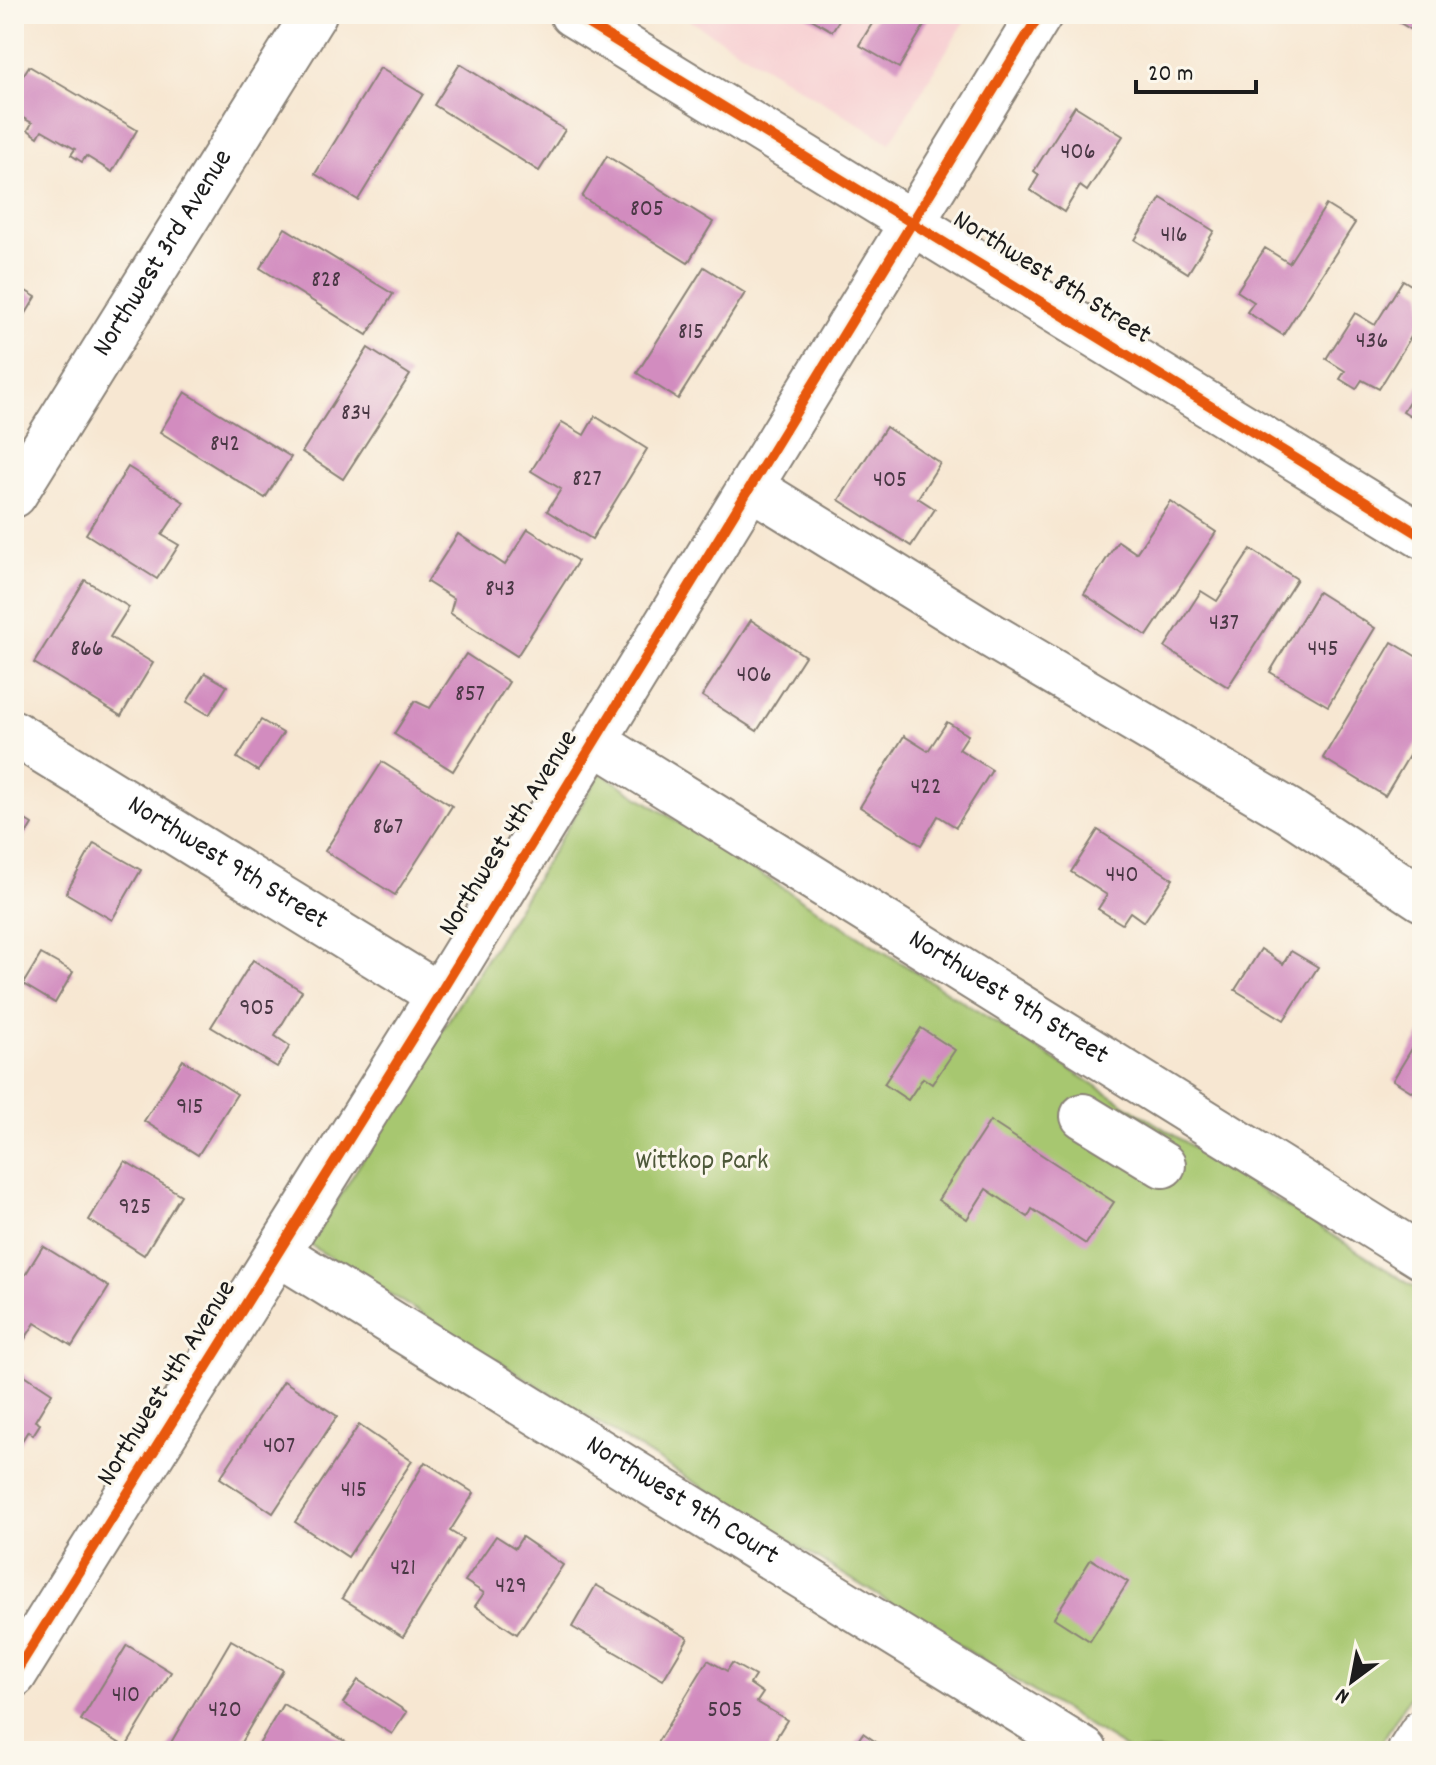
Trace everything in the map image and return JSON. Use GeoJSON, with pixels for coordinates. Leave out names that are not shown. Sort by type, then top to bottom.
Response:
{"type":"FeatureCollection","features":[{"type":"Feature","properties":{"kind":"street","name":"Northwest 3rd Avenue"},"geometry":{"type":"LineString","coordinates":[[14,495],[314,14]]}},
{"type":"Feature","properties":{"kind":"street","name":"Northwest 8th Street"},"geometry":{"type":"LineString","coordinates":[[572,14],[1422,536]]}},
{"type":"Feature","properties":{"kind":"street","name":"Northwest 4th Avenue"},"geometry":{"type":"LineString","coordinates":[[14,1675],[439,995],[1040,14]]}},
{"type":"Feature","properties":{"kind":"street"},"geometry":{"type":"LineString","coordinates":[[751,487],[965,620],[1289,811],[1422,899]]}},
{"type":"Feature","properties":{"kind":"street","name":"Northwest 9th Street"},"geometry":{"type":"LineString","coordinates":[[14,733],[439,995]]}},
{"type":"Feature","properties":{"kind":"street","name":"Northwest 9th Street"},"geometry":{"type":"LineString","coordinates":[[595,742],[1422,1257]]}},
{"type":"Feature","properties":{"kind":"street"},"geometry":{"type":"LineString","coordinates":[[1083,1116],[1148,1156],[1165,1097]]}},
{"type":"Feature","properties":{"kind":"street","name":"Northwest 9th Court"},"geometry":{"type":"LineString","coordinates":[[278,1253],[1085,1751]]}},
{"type":"Feature","properties":{"kind":"street"},"geometry":{"type":"LineString","coordinates":[[1410,1751],[1422,1732]]}},
{"type":"Feature","properties":{"kind":"shaded area"},"geometry":{"type":"Polygon","coordinates":[[[679,14],[969,14],[890,143],[679,14]]]}},
{"type":"Feature","properties":{"kind":"green space","name":"Wittkop Park"},"geometry":{"type":"Polygon","coordinates":[[[601,773],[1422,1292],[1422,1677],[1376,1751],[1130,1751],[310,1245],[601,773]]]}},
{"type":"Feature","properties":{"kind":"building"},"geometry":{"type":"Polygon","coordinates":[[[803,14],[843,14],[832,31],[803,14]]]}},
{"type":"Feature","properties":{"kind":"building"},"geometry":{"type":"Polygon","coordinates":[[[878,14],[931,14],[899,68],[859,45],[878,14]]]}},
{"type":"Feature","properties":{"kind":"building"},"geometry":{"type":"Polygon","coordinates":[[[1385,14],[1422,14],[1422,36],[1385,14]]]}},
{"type":"Feature","properties":{"kind":"building"},"geometry":{"type":"Polygon","coordinates":[[[460,64],[565,130],[539,171],[434,105],[460,64]]]}},
{"type":"Feature","properties":{"kind":"building"},"geometry":{"type":"Polygon","coordinates":[[[29,66],[137,130],[112,172],[86,156],[82,162],[71,155],[75,149],[42,130],[38,137],[28,130],[32,123],[14,113],[14,90],[29,66]]]}},
{"type":"Feature","properties":{"kind":"building"},"geometry":{"type":"Polygon","coordinates":[[[380,68],[423,94],[358,200],[315,174],[380,68]]]}},
{"type":"Feature","properties":{"kind":"building"},"geometry":{"type":"Polygon","coordinates":[[[1075,106],[1123,136],[1087,191],[1080,186],[1064,212],[1030,190],[1039,175],[1034,171],[1075,106]]]}},
{"type":"Feature","properties":{"kind":"building"},"geometry":{"type":"Polygon","coordinates":[[[607,156],[713,222],[688,263],[582,197],[607,156]]]}},
{"type":"Feature","properties":{"kind":"building"},"geometry":{"type":"Polygon","coordinates":[[[1161,198],[1214,231],[1188,273],[1135,240],[1161,198]]]}},
{"type":"Feature","properties":{"kind":"building"},"geometry":{"type":"Polygon","coordinates":[[[1326,205],[1355,223],[1283,335],[1247,312],[1254,302],[1237,291],[1265,248],[1289,263],[1326,205]]]}},
{"type":"Feature","properties":{"kind":"building"},"geometry":{"type":"Polygon","coordinates":[[[285,228],[393,294],[367,335],[260,268],[285,228]]]}},
{"type":"Feature","properties":{"kind":"building"},"geometry":{"type":"Polygon","coordinates":[[[704,267],[745,293],[678,399],[637,373],[704,267]]]}},
{"type":"Feature","properties":{"kind":"building"},"geometry":{"type":"Polygon","coordinates":[[[1403,280],[1422,292],[1422,319],[1379,389],[1362,380],[1356,389],[1340,379],[1345,371],[1326,359],[1355,313],[1375,325],[1403,280]]]}},
{"type":"Feature","properties":{"kind":"building"},"geometry":{"type":"Polygon","coordinates":[[[14,284],[36,297],[14,333],[14,284]]]}},
{"type":"Feature","properties":{"kind":"building"},"geometry":{"type":"Polygon","coordinates":[[[368,348],[410,375],[343,479],[302,452],[368,348]]]}},
{"type":"Feature","properties":{"kind":"building"},"geometry":{"type":"Polygon","coordinates":[[[1422,381],[1422,423],[1403,411],[1422,381]]]}},
{"type":"Feature","properties":{"kind":"building"},"geometry":{"type":"Polygon","coordinates":[[[185,392],[291,457],[265,498],[160,432],[185,392]]]}},
{"type":"Feature","properties":{"kind":"building"},"geometry":{"type":"Polygon","coordinates":[[[595,416],[647,449],[592,539],[547,511],[561,489],[531,471],[562,422],[584,435],[595,416]]]}},
{"type":"Feature","properties":{"kind":"building"},"geometry":{"type":"Polygon","coordinates":[[[886,427],[940,463],[918,498],[935,509],[911,546],[839,500],[886,427]]]}},
{"type":"Feature","properties":{"kind":"building"},"geometry":{"type":"Polygon","coordinates":[[[128,467],[184,502],[162,535],[179,545],[157,579],[86,534],[128,467]]]}},
{"type":"Feature","properties":{"kind":"building"},"geometry":{"type":"Polygon","coordinates":[[[1171,502],[1216,532],[1147,636],[1084,594],[1118,541],[1136,553],[1171,502]]]}},
{"type":"Feature","properties":{"kind":"building"},"geometry":{"type":"Polygon","coordinates":[[[528,529],[578,561],[517,656],[450,613],[454,599],[427,582],[458,534],[505,565],[528,529]]]}},
{"type":"Feature","properties":{"kind":"building"},"geometry":{"type":"Polygon","coordinates":[[[1251,549],[1297,579],[1228,687],[1165,647],[1201,591],[1217,601],[1251,549]]]}},
{"type":"Feature","properties":{"kind":"building"},"geometry":{"type":"Polygon","coordinates":[[[85,580],[129,607],[110,637],[153,663],[121,716],[34,663],[85,580]]]}},
{"type":"Feature","properties":{"kind":"building"},"geometry":{"type":"Polygon","coordinates":[[[1318,592],[1375,628],[1328,706],[1270,672],[1318,592]]]}},
{"type":"Feature","properties":{"kind":"building"},"geometry":{"type":"Polygon","coordinates":[[[751,620],[805,656],[757,731],[702,696],[751,620]]]}},
{"type":"Feature","properties":{"kind":"building"},"geometry":{"type":"Polygon","coordinates":[[[1392,642],[1422,660],[1422,734],[1385,796],[1323,758],[1392,642]]]}},
{"type":"Feature","properties":{"kind":"building"},"geometry":{"type":"Polygon","coordinates":[[[466,654],[509,682],[453,771],[394,734],[415,701],[430,708],[466,654]]]}},
{"type":"Feature","properties":{"kind":"building"},"geometry":{"type":"Polygon","coordinates":[[[205,673],[227,686],[209,715],[187,702],[205,673]]]}},
{"type":"Feature","properties":{"kind":"building"},"geometry":{"type":"Polygon","coordinates":[[[261,720],[283,733],[258,771],[237,758],[261,720]]]}},
{"type":"Feature","properties":{"kind":"building"},"geometry":{"type":"Polygon","coordinates":[[[947,722],[968,735],[959,749],[992,770],[956,827],[938,816],[921,845],[860,807],[904,736],[928,751],[947,722]]]}},
{"type":"Feature","properties":{"kind":"building"},"geometry":{"type":"Polygon","coordinates":[[[382,762],[452,806],[395,895],[325,851],[382,762]]]}},
{"type":"Feature","properties":{"kind":"building"},"geometry":{"type":"Polygon","coordinates":[[[14,813],[32,824],[14,854],[14,813]]]}},
{"type":"Feature","properties":{"kind":"building"},"geometry":{"type":"Polygon","coordinates":[[[1098,830],[1173,879],[1144,922],[1130,912],[1122,924],[1098,909],[1107,895],[1071,872],[1098,830]]]}},
{"type":"Feature","properties":{"kind":"building"},"geometry":{"type":"Polygon","coordinates":[[[94,843],[141,870],[112,920],[66,893],[94,843]]]}},
{"type":"Feature","properties":{"kind":"building"},"geometry":{"type":"Polygon","coordinates":[[[1261,949],[1283,964],[1291,951],[1318,967],[1284,1020],[1235,990],[1261,949]]]}},
{"type":"Feature","properties":{"kind":"building"},"geometry":{"type":"Polygon","coordinates":[[[41,954],[73,972],[55,1003],[23,984],[41,954]]]}},
{"type":"Feature","properties":{"kind":"building"},"geometry":{"type":"Polygon","coordinates":[[[253,960],[302,991],[275,1036],[290,1046],[277,1067],[211,1027],[253,960]]]}},
{"type":"Feature","properties":{"kind":"building"},"geometry":{"type":"Polygon","coordinates":[[[921,1028],[955,1050],[932,1084],[923,1078],[908,1100],[884,1084],[921,1028]]]}},
{"type":"Feature","properties":{"kind":"building"},"geometry":{"type":"Polygon","coordinates":[[[1422,1032],[1422,1098],[1393,1080],[1422,1032]]]}},
{"type":"Feature","properties":{"kind":"building"},"geometry":{"type":"Polygon","coordinates":[[[183,1060],[237,1094],[198,1155],[144,1121],[183,1060]]]}},
{"type":"Feature","properties":{"kind":"building"},"geometry":{"type":"Polygon","coordinates":[[[990,1121],[1114,1202],[1086,1244],[1032,1209],[1028,1217],[986,1189],[967,1219],[938,1200],[990,1121]]]}},
{"type":"Feature","properties":{"kind":"building"},"geometry":{"type":"Polygon","coordinates":[[[125,1161],[181,1195],[144,1255],[89,1220],[125,1161]]]}},
{"type":"Feature","properties":{"kind":"building"},"geometry":{"type":"Polygon","coordinates":[[[43,1246],[109,1287],[72,1346],[35,1323],[23,1342],[14,1336],[14,1293],[43,1246]]]}},
{"type":"Feature","properties":{"kind":"building"},"geometry":{"type":"Polygon","coordinates":[[[14,1368],[52,1393],[35,1421],[40,1424],[33,1435],[28,1431],[18,1447],[14,1444],[14,1368]]]}},
{"type":"Feature","properties":{"kind":"building"},"geometry":{"type":"Polygon","coordinates":[[[284,1381],[337,1416],[273,1513],[220,1478],[284,1381]]]}},
{"type":"Feature","properties":{"kind":"building"},"geometry":{"type":"Polygon","coordinates":[[[359,1425],[412,1461],[348,1557],[295,1522],[359,1425]]]}},
{"type":"Feature","properties":{"kind":"building"},"geometry":{"type":"Polygon","coordinates":[[[425,1462],[474,1493],[450,1531],[463,1539],[403,1637],[342,1598],[425,1462]]]}},
{"type":"Feature","properties":{"kind":"building"},"geometry":{"type":"Polygon","coordinates":[[[496,1536],[515,1548],[522,1537],[563,1565],[517,1634],[475,1606],[484,1593],[465,1581],[496,1536]]]}},
{"type":"Feature","properties":{"kind":"building"},"geometry":{"type":"Polygon","coordinates":[[[1091,1559],[1128,1582],[1090,1641],[1054,1618],[1091,1559]]]}},
{"type":"Feature","properties":{"kind":"building"},"geometry":{"type":"Polygon","coordinates":[[[596,1585],[688,1638],[663,1680],[572,1627],[596,1585]]]}},
{"type":"Feature","properties":{"kind":"building"},"geometry":{"type":"Polygon","coordinates":[[[231,1640],[283,1670],[236,1751],[166,1751],[231,1640]]]}},
{"type":"Feature","properties":{"kind":"building"},"geometry":{"type":"Polygon","coordinates":[[[127,1645],[171,1672],[126,1747],[81,1720],[127,1645]]]}},
{"type":"Feature","properties":{"kind":"building"},"geometry":{"type":"Polygon","coordinates":[[[708,1660],[727,1671],[732,1663],[755,1676],[750,1684],[763,1693],[757,1702],[787,1720],[768,1751],[652,1751],[708,1660]]]}},
{"type":"Feature","properties":{"kind":"building"},"geometry":{"type":"Polygon","coordinates":[[[358,1680],[407,1712],[392,1734],[343,1703],[358,1680]]]}},
{"type":"Feature","properties":{"kind":"building"},"geometry":{"type":"Polygon","coordinates":[[[283,1704],[361,1751],[255,1751],[283,1704]]]}},
{"type":"Feature","properties":{"kind":"building"},"geometry":{"type":"Polygon","coordinates":[[[863,1733],[889,1751],[851,1751],[863,1733]]]}},
{"type":"Feature","properties":{"kind":"cycle path"},"geometry":{"type":"LineString","coordinates":[[572,14],[1422,536]]}},
{"type":"Feature","properties":{"kind":"cycle path"},"geometry":{"type":"LineString","coordinates":[[14,1675],[439,995],[1040,14]]}}]}
